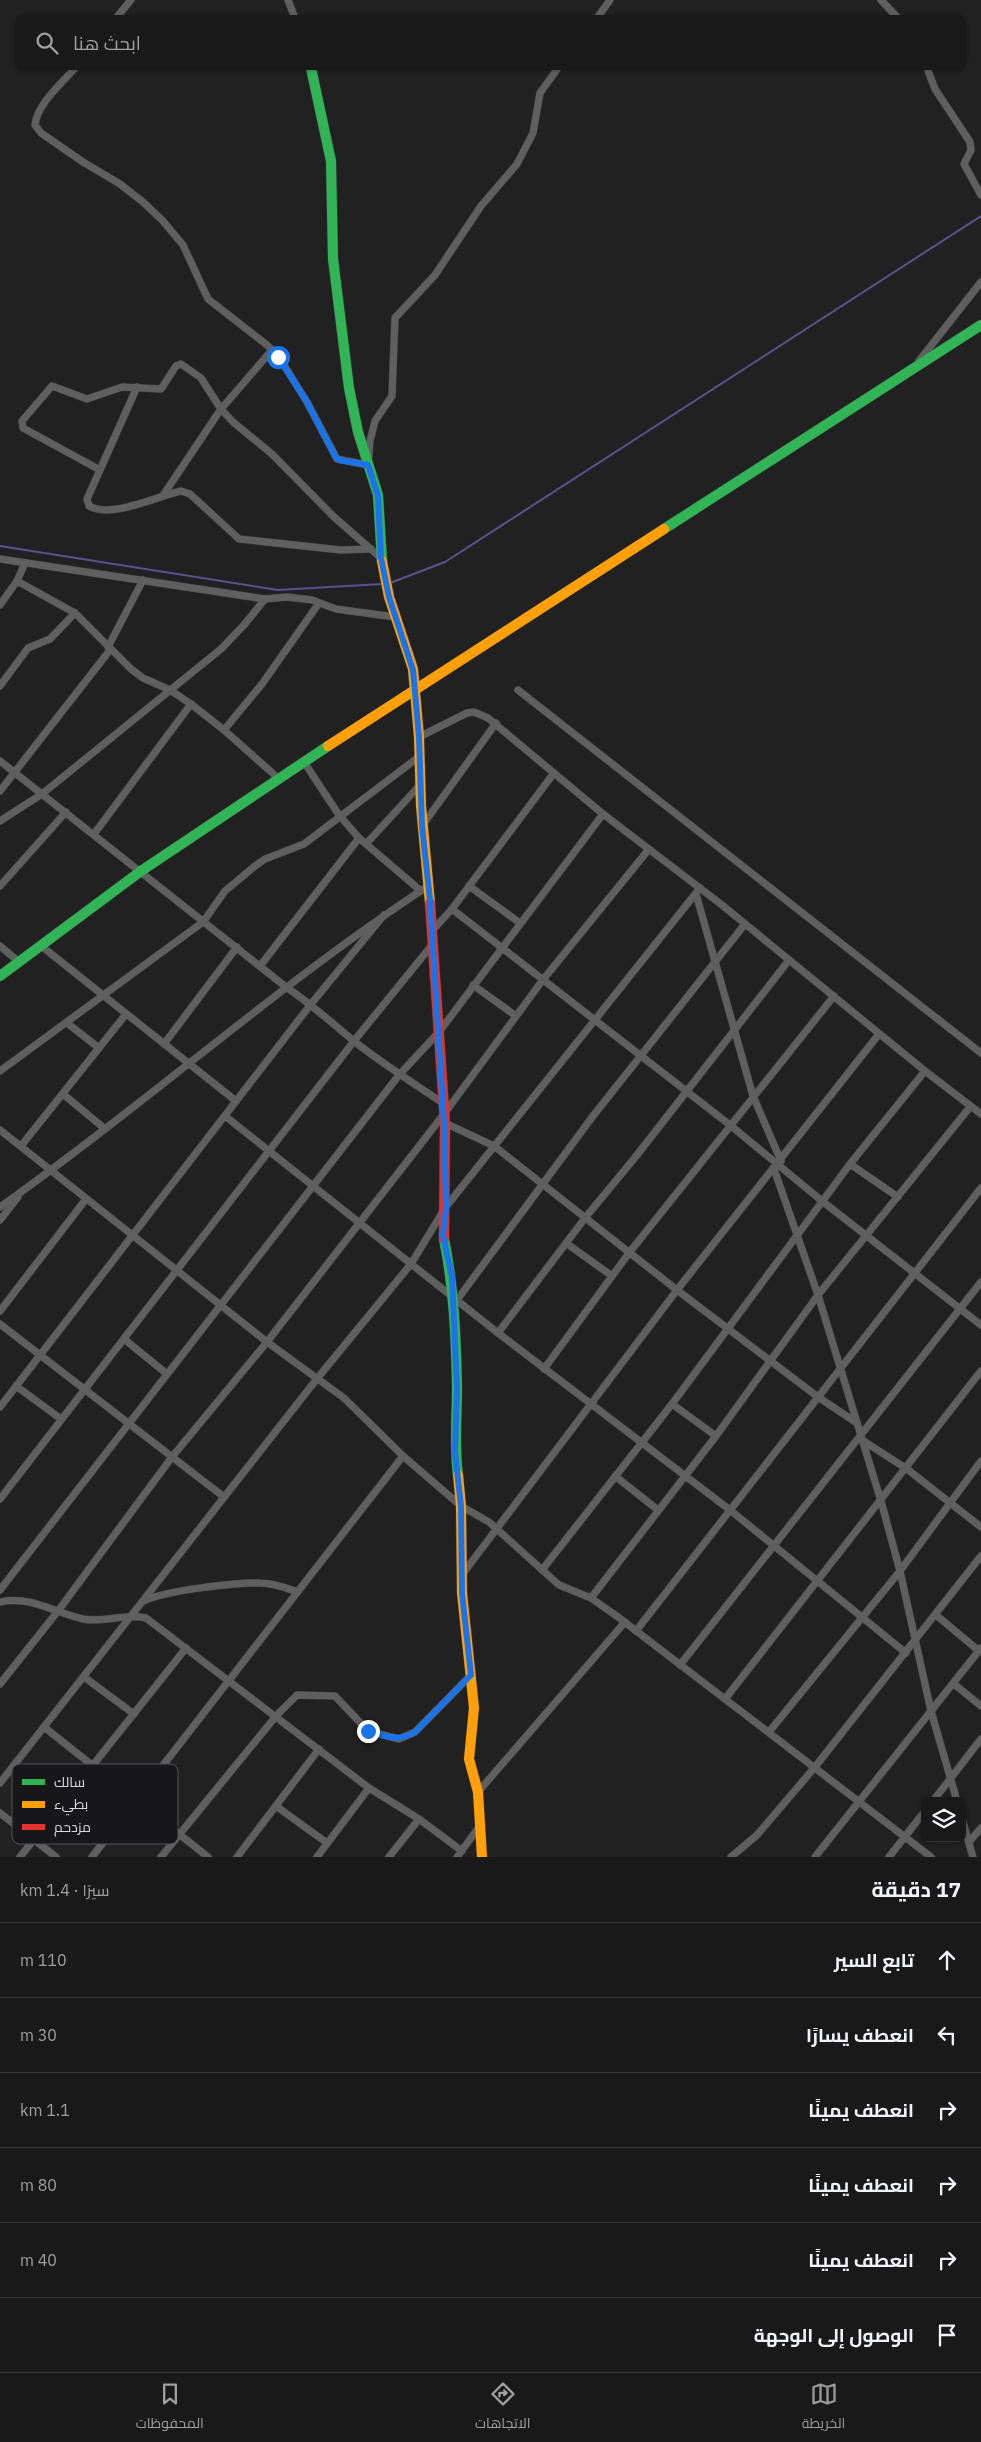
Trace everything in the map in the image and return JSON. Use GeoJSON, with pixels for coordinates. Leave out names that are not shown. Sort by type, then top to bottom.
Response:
{"type":"FeatureCollection","features":[{"type":"Feature","properties":{"kind":"main road"},"geometry":{"type":"LineString","coordinates":[[312,70],[331,161],[332,244],[345,367],[358,432],[378,496],[381,558],[395,617],[412,664],[413,691],[419,737],[424,888],[431,932],[444,1119],[446,1208],[443,1235],[455,1298],[457,1388],[455,1452],[461,1506],[461,1576],[474,1708],[470,1759],[478,1792],[482,1857]]}},
{"type":"Feature","properties":{"kind":"main road"},"geometry":{"type":"LineString","coordinates":[[0,976],[141,871],[278,778],[981,325]]}},
{"type":"Feature","properties":{"kind":"street"},"geometry":{"type":"LineString","coordinates":[[118,15],[131,0]]}},
{"type":"Feature","properties":{"kind":"street"},"geometry":{"type":"LineString","coordinates":[[288,0],[294,15]]}},
{"type":"Feature","properties":{"kind":"street"},"geometry":{"type":"LineString","coordinates":[[599,15],[610,0]]}},
{"type":"Feature","properties":{"kind":"street"},"geometry":{"type":"LineString","coordinates":[[881,0],[895,15]]}},
{"type":"Feature","properties":{"kind":"street"},"geometry":{"type":"LineString","coordinates":[[73,70],[43,106],[36,118],[35,125],[41,133],[143,202],[181,242],[208,299],[272,350],[307,402],[337,459],[368,465],[370,441],[375,421],[392,396],[395,318],[435,275],[481,206],[518,164],[533,133],[540,93],[557,70]]}},
{"type":"Feature","properties":{"kind":"street"},"geometry":{"type":"LineString","coordinates":[[929,70],[935,89],[970,142],[972,150],[964,164],[981,195]]}},
{"type":"Feature","properties":{"kind":"street"},"geometry":{"type":"LineString","coordinates":[[913,369],[981,282]]}},
{"type":"Feature","properties":{"kind":"street"},"geometry":{"type":"LineString","coordinates":[[164,494],[221,408],[272,350]]}},
{"type":"Feature","properties":{"kind":"street"},"geometry":{"type":"LineString","coordinates":[[100,470],[24,428],[22,421],[52,386],[87,399],[117,388],[160,389],[176,366],[181,364],[200,378],[221,408],[238,426],[272,454],[322,505],[381,558]]}},
{"type":"Feature","properties":{"kind":"street"},"geometry":{"type":"LineString","coordinates":[[137,387],[87,501],[92,508],[111,510],[131,506],[164,494],[186,492],[238,539],[341,550],[371,549]]}},
{"type":"Feature","properties":{"kind":"street"},"geometry":{"type":"LineString","coordinates":[[0,559],[265,598],[287,597],[312,600],[341,610],[395,617]]}},
{"type":"Feature","properties":{"kind":"street"},"geometry":{"type":"LineString","coordinates":[[0,605],[17,581],[25,563]]}},
{"type":"Feature","properties":{"kind":"street"},"geometry":{"type":"LineString","coordinates":[[0,791],[109,649],[143,580]]}},
{"type":"Feature","properties":{"kind":"street"},"geometry":{"type":"LineString","coordinates":[[17,581],[74,613],[109,649],[143,678],[170,690],[191,704],[224,730],[278,778]]}},
{"type":"Feature","properties":{"kind":"street"},"geometry":{"type":"LineString","coordinates":[[0,821],[42,794],[228,642],[265,598]]}},
{"type":"Feature","properties":{"kind":"street"},"geometry":{"type":"LineString","coordinates":[[224,730],[259,688],[319,603]]}},
{"type":"Feature","properties":{"kind":"street"},"geometry":{"type":"LineString","coordinates":[[0,686],[28,648],[50,638],[74,613]]}},
{"type":"Feature","properties":{"kind":"street"},"geometry":{"type":"LineString","coordinates":[[518,690],[981,1054]]}},
{"type":"Feature","properties":{"kind":"street"},"geometry":{"type":"LineString","coordinates":[[94,834],[191,704]]}},
{"type":"Feature","properties":{"kind":"street"},"geometry":{"type":"LineString","coordinates":[[419,737],[466,713],[481,714],[496,723],[603,814],[649,849],[698,891],[745,924],[879,1034],[981,1114]]}},
{"type":"Feature","properties":{"kind":"street"},"geometry":{"type":"LineString","coordinates":[[422,826],[496,723]]}},
{"type":"Feature","properties":{"kind":"street"},"geometry":{"type":"LineString","coordinates":[[0,1071],[203,922],[225,891],[255,866],[265,859],[299,846],[420,756]]}},
{"type":"Feature","properties":{"kind":"street"},"geometry":{"type":"LineString","coordinates":[[0,761],[286,987],[311,1004],[354,1041],[399,1075],[443,1103]]}},
{"type":"Feature","properties":{"kind":"street"},"geometry":{"type":"LineString","coordinates":[[0,1207],[51,1171],[286,987],[424,888],[358,838],[339,816],[304,762]]}},
{"type":"Feature","properties":{"kind":"street"},"geometry":{"type":"LineString","coordinates":[[431,932],[452,909],[554,773]]}},
{"type":"Feature","properties":{"kind":"street"},"geometry":{"type":"LineString","coordinates":[[366,844],[420,785]]}},
{"type":"Feature","properties":{"kind":"street"},"geometry":{"type":"LineString","coordinates":[[0,886],[66,812]]}},
{"type":"Feature","properties":{"kind":"street"},"geometry":{"type":"LineString","coordinates":[[0,1590],[399,1075],[439,1032],[603,814]]}},
{"type":"Feature","properties":{"kind":"street"},"geometry":{"type":"LineString","coordinates":[[260,966],[358,838]]}},
{"type":"Feature","properties":{"kind":"street"},"geometry":{"type":"LineString","coordinates":[[0,1684],[58,1611],[172,1458],[267,1342],[358,1222],[444,1119],[542,981],[649,849]]}},
{"type":"Feature","properties":{"kind":"street"},"geometry":{"type":"LineString","coordinates":[[469,886],[520,923]]}},
{"type":"Feature","properties":{"kind":"street"},"geometry":{"type":"LineString","coordinates":[[698,891],[715,962],[753,1096],[777,1165],[881,1501],[900,1571],[914,1643],[931,1711],[956,1797]]}},
{"type":"Feature","properties":{"kind":"street"},"geometry":{"type":"LineString","coordinates":[[15,1764],[316,1380],[411,1264],[446,1208],[698,891]]}},
{"type":"Feature","properties":{"kind":"street"},"geometry":{"type":"LineString","coordinates":[[452,909],[502,946],[542,981],[594,1022],[730,1125],[822,1201],[916,1272],[981,1325]]}},
{"type":"Feature","properties":{"kind":"street"},"geometry":{"type":"LineString","coordinates":[[0,1407],[311,1004],[384,915]]}},
{"type":"Feature","properties":{"kind":"street"},"geometry":{"type":"LineString","coordinates":[[455,1298],[640,1056],[745,924]]}},
{"type":"Feature","properties":{"kind":"street"},"geometry":{"type":"LineString","coordinates":[[40,945],[236,1101]]}},
{"type":"Feature","properties":{"kind":"street"},"geometry":{"type":"LineString","coordinates":[[0,1499],[354,1041],[432,945]]}},
{"type":"Feature","properties":{"kind":"street"},"geometry":{"type":"LineString","coordinates":[[0,946],[19,962]]}},
{"type":"Feature","properties":{"kind":"street"},"geometry":{"type":"LineString","coordinates":[[164,1044],[237,947]]}},
{"type":"Feature","properties":{"kind":"street"},"geometry":{"type":"LineString","coordinates":[[498,1333],[584,1218],[789,960]]}},
{"type":"Feature","properties":{"kind":"street"},"geometry":{"type":"LineString","coordinates":[[473,985],[516,1016]]}},
{"type":"Feature","properties":{"kind":"street"},"geometry":{"type":"LineString","coordinates":[[544,1369],[629,1253],[834,996]]}},
{"type":"Feature","properties":{"kind":"street"},"geometry":{"type":"LineString","coordinates":[[21,1146],[126,1014]]}},
{"type":"Feature","properties":{"kind":"street"},"geometry":{"type":"LineString","coordinates":[[67,1023],[99,1048]]}},
{"type":"Feature","properties":{"kind":"street"},"geometry":{"type":"LineString","coordinates":[[461,1576],[677,1290],[879,1034]]}},
{"type":"Feature","properties":{"kind":"street"},"geometry":{"type":"LineString","coordinates":[[542,1570],[672,1404],[727,1327],[798,1236],[850,1164],[925,1071]]}},
{"type":"Feature","properties":{"kind":"street"},"geometry":{"type":"LineString","coordinates":[[63,1094],[105,1129]]}},
{"type":"Feature","properties":{"kind":"street"},"geometry":{"type":"LineString","coordinates":[[591,1598],[716,1436],[818,1295],[970,1107]]}},
{"type":"Feature","properties":{"kind":"street"},"geometry":{"type":"LineString","coordinates":[[224,1116],[544,1369],[730,1510],[906,1653]]}},
{"type":"Feature","properties":{"kind":"street"},"geometry":{"type":"LineString","coordinates":[[444,1119],[494,1146],[677,1290],[818,1397],[857,1424]]}},
{"type":"Feature","properties":{"kind":"street"},"geometry":{"type":"LineString","coordinates":[[0,1130],[220,1306],[316,1380],[356,1408],[403,1456],[461,1506],[489,1522],[564,1588],[591,1598],[625,1622],[931,1857]]}},
{"type":"Feature","properties":{"kind":"street"},"geometry":{"type":"LineString","coordinates":[[850,1164],[898,1197]]}},
{"type":"Feature","properties":{"kind":"street"},"geometry":{"type":"LineString","coordinates":[[636,1631],[981,1188]]}},
{"type":"Feature","properties":{"kind":"street"},"geometry":{"type":"LineString","coordinates":[[0,1220],[23,1190]]}},
{"type":"Feature","properties":{"kind":"street"},"geometry":{"type":"LineString","coordinates":[[0,1310],[86,1199]]}},
{"type":"Feature","properties":{"kind":"street"},"geometry":{"type":"LineString","coordinates":[[566,1243],[612,1276]]}},
{"type":"Feature","properties":{"kind":"street"},"geometry":{"type":"LineString","coordinates":[[680,1665],[981,1282]]}},
{"type":"Feature","properties":{"kind":"street"},"geometry":{"type":"LineString","coordinates":[[0,1324],[224,1497]]}},
{"type":"Feature","properties":{"kind":"street"},"geometry":{"type":"LineString","coordinates":[[124,1339],[167,1374]]}},
{"type":"Feature","properties":{"kind":"street"},"geometry":{"type":"LineString","coordinates":[[725,1699],[981,1371]]}},
{"type":"Feature","properties":{"kind":"street"},"geometry":{"type":"LineString","coordinates":[[16,1386],[61,1419]]}},
{"type":"Feature","properties":{"kind":"street"},"geometry":{"type":"LineString","coordinates":[[672,1404],[716,1436]]}},
{"type":"Feature","properties":{"kind":"street"},"geometry":{"type":"LineString","coordinates":[[861,1436],[981,1527]]}},
{"type":"Feature","properties":{"kind":"street"},"geometry":{"type":"LineString","coordinates":[[165,1764],[403,1456]]}},
{"type":"Feature","properties":{"kind":"street"},"geometry":{"type":"LineString","coordinates":[[769,1732],[900,1571],[981,1461]]}},
{"type":"Feature","properties":{"kind":"street"},"geometry":{"type":"LineString","coordinates":[[615,1476],[658,1510]]}},
{"type":"Feature","properties":{"kind":"street"},"geometry":{"type":"LineString","coordinates":[[731,1857],[747,1845],[815,1767],[981,1556]]}},
{"type":"Feature","properties":{"kind":"street"},"geometry":{"type":"LineString","coordinates":[[142,1603],[159,1596],[246,1583],[276,1585],[298,1592]]}},
{"type":"Feature","properties":{"kind":"street"},"geometry":{"type":"LineString","coordinates":[[0,1602],[20,1600],[96,1620],[146,1618],[370,1788],[418,1819],[460,1854],[479,1827]]}},
{"type":"Feature","properties":{"kind":"street"},"geometry":{"type":"LineString","coordinates":[[815,1857],[980,1649],[936,1615]]}},
{"type":"Feature","properties":{"kind":"street"},"geometry":{"type":"LineString","coordinates":[[478,1792],[625,1622]]}},
{"type":"Feature","properties":{"kind":"street"},"geometry":{"type":"LineString","coordinates":[[94,1764],[186,1648]]}},
{"type":"Feature","properties":{"kind":"street"},"geometry":{"type":"LineString","coordinates":[[208,1857],[179,1834],[276,1716],[298,1695],[331,1695],[368,1731],[399,1740],[415,1732],[471,1675]]}},
{"type":"Feature","properties":{"kind":"street"},"geometry":{"type":"LineString","coordinates":[[84,1677],[134,1714]]}},
{"type":"Feature","properties":{"kind":"street"},"geometry":{"type":"LineString","coordinates":[[954,1684],[981,1706]]}},
{"type":"Feature","properties":{"kind":"street"},"geometry":{"type":"LineString","coordinates":[[44,1727],[92,1764]]}},
{"type":"Feature","properties":{"kind":"street"},"geometry":{"type":"LineString","coordinates":[[936,1797],[981,1740]]}},
{"type":"Feature","properties":{"kind":"street"},"geometry":{"type":"LineString","coordinates":[[237,1857],[319,1749]]}},
{"type":"Feature","properties":{"kind":"street"},"geometry":{"type":"LineString","coordinates":[[0,1783],[12,1768]]}},
{"type":"Feature","properties":{"kind":"street"},"geometry":{"type":"LineString","coordinates":[[317,1857],[370,1788]]}},
{"type":"Feature","properties":{"kind":"street"},"geometry":{"type":"LineString","coordinates":[[276,1806],[327,1843]]}},
{"type":"Feature","properties":{"kind":"street"},"geometry":{"type":"LineString","coordinates":[[0,1814],[12,1823]]}},
{"type":"Feature","properties":{"kind":"street"},"geometry":{"type":"LineString","coordinates":[[889,1857],[921,1816]]}},
{"type":"Feature","properties":{"kind":"street"},"geometry":{"type":"LineString","coordinates":[[388,1857],[418,1819]]}},
{"type":"Feature","properties":{"kind":"street"},"geometry":{"type":"LineString","coordinates":[[969,1842],[981,1828]]}},
{"type":"Feature","properties":{"kind":"street"},"geometry":{"type":"LineString","coordinates":[[966,1832],[973,1857]]}},
{"type":"Feature","properties":{"kind":"street"},"geometry":{"type":"LineString","coordinates":[[20,1857],[30,1844]]}},
{"type":"Feature","properties":{"kind":"street"},"geometry":{"type":"LineString","coordinates":[[38,1844],[56,1857]]}},
{"type":"Feature","properties":{"kind":"street"},"geometry":{"type":"LineString","coordinates":[[92,1857],[102,1844]]}},
{"type":"Feature","properties":{"kind":"street"},"geometry":{"type":"LineString","coordinates":[[161,1857],[171,1844]]}},
{"type":"Feature","properties":{"kind":"waterway"},"geometry":{"type":"LineString","coordinates":[[390,583],[445,562],[981,216]]}},
{"type":"Feature","properties":{"kind":"waterway"},"geometry":{"type":"LineString","coordinates":[[0,546],[278,590],[382,584]]}},
{"type":"Feature","properties":{"kind":"traffic: fast"},"geometry":{"type":"LineString","coordinates":[[311,70],[331,161],[333,259],[349,388],[358,432],[378,495],[382,561]]}},
{"type":"Feature","properties":{"kind":"traffic: fast"},"geometry":{"type":"LineString","coordinates":[[664,529],[981,325]]}},
{"type":"Feature","properties":{"kind":"traffic: fast"},"geometry":{"type":"LineString","coordinates":[[0,976],[141,871],[328,746]]}},
{"type":"Feature","properties":{"kind":"traffic: fast"},"geometry":{"type":"LineString","coordinates":[[444,1239],[450,1276],[455,1332],[458,1475]]}},
{"type":"Feature","properties":{"kind":"traffic: slow"},"geometry":{"type":"LineString","coordinates":[[328,746],[664,529]]}},
{"type":"Feature","properties":{"kind":"traffic: slow"},"geometry":{"type":"LineString","coordinates":[[382,561],[389,597],[413,669],[419,737],[421,806],[430,903]]}},
{"type":"Feature","properties":{"kind":"traffic: slow"},"geometry":{"type":"LineString","coordinates":[[458,1475],[461,1506],[462,1593],[474,1708],[469,1759],[478,1792],[482,1857]]}},
{"type":"Feature","properties":{"kind":"traffic: jam"},"geometry":{"type":"LineString","coordinates":[[430,903],[445,1123],[444,1239]]}},
{"type":"Feature","properties":{"kind":"route"},"geometry":{"type":"LineString","coordinates":[[278,357],[307,402],[337,459],[368,465],[377,489],[381,558],[391,603],[413,670],[413,691],[419,737],[422,826],[430,900],[439,1032],[446,1208],[443,1235],[452,1277],[457,1388],[455,1452],[461,1506],[462,1593],[471,1675],[407,1738],[399,1740],[368,1731]]}}]}
